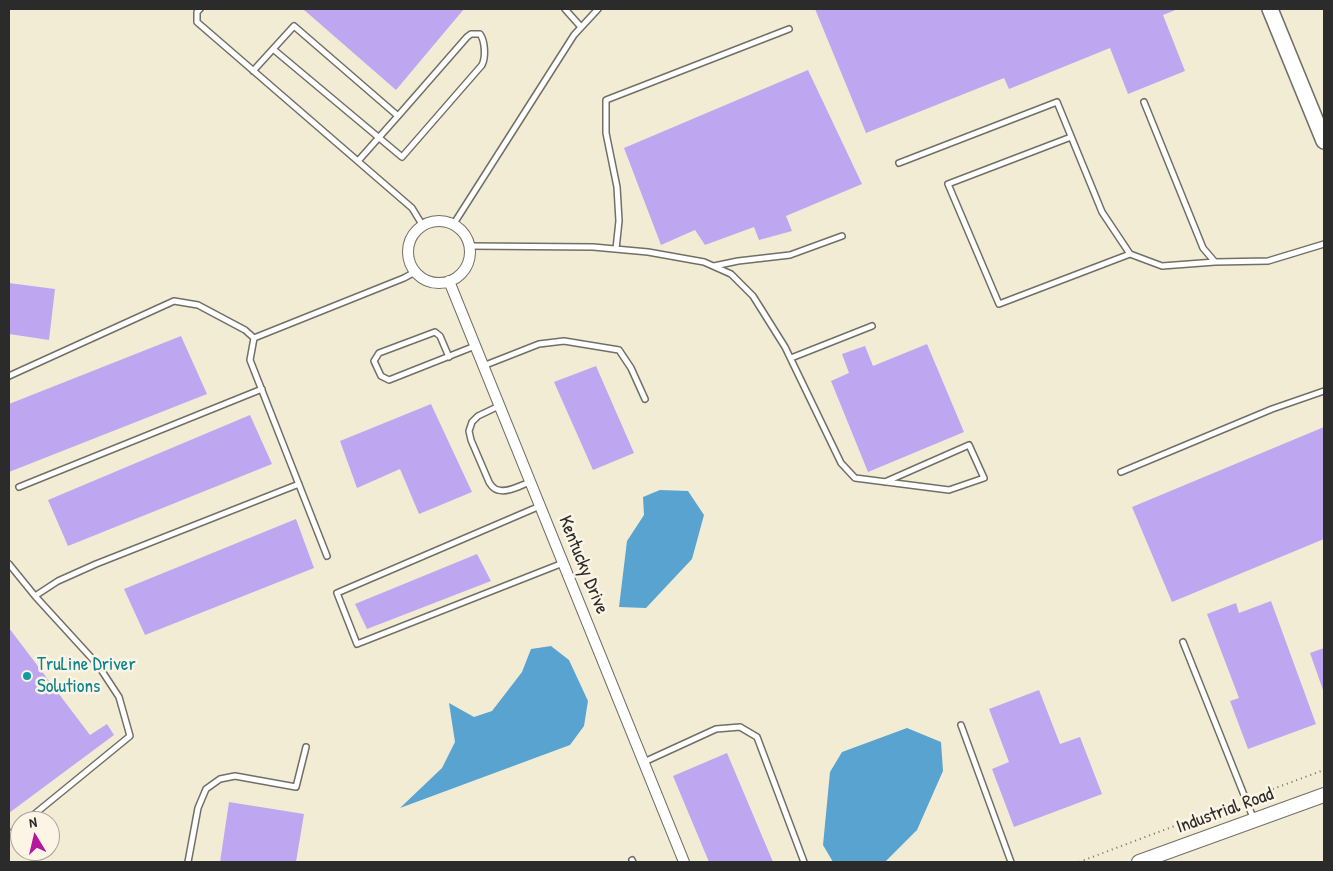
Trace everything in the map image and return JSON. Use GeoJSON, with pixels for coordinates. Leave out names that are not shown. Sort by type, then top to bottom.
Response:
{"type":"FeatureCollection","features":[{"type":"Feature","properties":{"kind":"main road"},"geometry":{"type":"LineString","coordinates":[[1270,9],[1324,141]]}},
{"type":"Feature","properties":{"kind":"main road","name":"Industrial Road"},"geometry":{"type":"LineString","coordinates":[[1140,862],[1324,795]]}},
{"type":"Feature","properties":{"kind":"street"},"geometry":{"type":"LineString","coordinates":[[433,222],[453,225],[460,230],[469,246],[469,257],[466,267],[459,276],[450,281],[437,283],[424,280],[415,272],[410,262],[408,252],[410,242],[415,233],[423,226],[433,222]]}},
{"type":"Feature","properties":{"kind":"street","name":"Kentucky Drive"},"geometry":{"type":"LineString","coordinates":[[450,281],[684,862]]}},
{"type":"Feature","properties":{"kind":"lane"},"geometry":{"type":"LineString","coordinates":[[200,9],[197,12],[197,22],[412,208],[423,226]]}},
{"type":"Feature","properties":{"kind":"lane"},"geometry":{"type":"LineString","coordinates":[[564,9],[581,28]]}},
{"type":"Feature","properties":{"kind":"lane"},"geometry":{"type":"LineString","coordinates":[[453,225],[574,35],[598,9]]}},
{"type":"Feature","properties":{"kind":"lane"},"geometry":{"type":"LineString","coordinates":[[253,71],[294,26],[398,116]]}},
{"type":"Feature","properties":{"kind":"lane"},"geometry":{"type":"LineString","coordinates":[[616,249],[619,221],[617,187],[606,133],[606,100],[789,29]]}},
{"type":"Feature","properties":{"kind":"lane"},"geometry":{"type":"LineString","coordinates":[[273,49],[379,138],[402,158],[482,65],[484,62],[483,37],[480,34],[471,34],[467,37],[379,138],[358,161]]}},
{"type":"Feature","properties":{"kind":"lane"},"geometry":{"type":"LineString","coordinates":[[899,163],[1057,102],[1102,212],[1130,254],[1162,266],[1268,261],[1324,244]]}},
{"type":"Feature","properties":{"kind":"lane"},"geometry":{"type":"LineString","coordinates":[[1144,102],[1203,248],[1215,262]]}},
{"type":"Feature","properties":{"kind":"lane"},"geometry":{"type":"LineString","coordinates":[[1071,137],[948,184],[999,304],[1130,254]]}},
{"type":"Feature","properties":{"kind":"lane"},"geometry":{"type":"LineString","coordinates":[[714,266],[738,261],[790,255],[842,236]]}},
{"type":"Feature","properties":{"kind":"lane"},"geometry":{"type":"LineString","coordinates":[[469,246],[593,247],[648,252],[704,262],[731,274],[753,296],[785,346],[841,463],[855,478],[885,482],[949,490],[984,478],[969,445],[885,482]]}},
{"type":"Feature","properties":{"kind":"lane"},"geometry":{"type":"LineString","coordinates":[[254,338],[415,272]]}},
{"type":"Feature","properties":{"kind":"lane"},"geometry":{"type":"LineString","coordinates":[[9,376],[174,302],[198,305],[245,330],[254,338]]}},
{"type":"Feature","properties":{"kind":"lane"},"geometry":{"type":"LineString","coordinates":[[790,358],[872,326]]}},
{"type":"Feature","properties":{"kind":"lane"},"geometry":{"type":"LineString","coordinates":[[449,357],[440,336],[435,332],[379,353],[374,361],[381,376],[389,380],[449,357],[476,346]]}},
{"type":"Feature","properties":{"kind":"lane"},"geometry":{"type":"LineString","coordinates":[[254,338],[250,360],[327,556]]}},
{"type":"Feature","properties":{"kind":"lane"},"geometry":{"type":"LineString","coordinates":[[483,366],[540,344],[564,341],[620,350],[632,368],[645,399]]}},
{"type":"Feature","properties":{"kind":"lane"},"geometry":{"type":"LineString","coordinates":[[20,487],[262,389]]}},
{"type":"Feature","properties":{"kind":"lane"},"geometry":{"type":"LineString","coordinates":[[1121,472],[1272,409],[1324,391]]}},
{"type":"Feature","properties":{"kind":"lane"},"geometry":{"type":"LineString","coordinates":[[500,406],[478,416],[472,422],[469,431],[471,440],[493,488],[508,490],[530,482]]}},
{"type":"Feature","properties":{"kind":"lane"},"geometry":{"type":"LineString","coordinates":[[35,596],[58,581],[88,568],[299,484]]}},
{"type":"Feature","properties":{"kind":"lane"},"geometry":{"type":"LineString","coordinates":[[540,506],[337,593],[357,644],[563,562]]}},
{"type":"Feature","properties":{"kind":"lane"},"geometry":{"type":"LineString","coordinates":[[9,564],[98,666],[118,697],[130,736],[38,811]]}},
{"type":"Feature","properties":{"kind":"lane"},"geometry":{"type":"LineString","coordinates":[[1183,642],[1254,820]]}},
{"type":"Feature","properties":{"kind":"lane"},"geometry":{"type":"LineString","coordinates":[[961,725],[1011,862]]}},
{"type":"Feature","properties":{"kind":"lane"},"geometry":{"type":"LineString","coordinates":[[643,762],[716,729],[740,727],[757,737],[804,862]]}},
{"type":"Feature","properties":{"kind":"lane"},"geometry":{"type":"LineString","coordinates":[[188,862],[198,808],[206,789],[220,779],[235,776],[296,786],[306,747]]}},
{"type":"Feature","properties":{"kind":"path"},"geometry":{"type":"LineString","coordinates":[[1261,794],[1324,770]]}},
{"type":"Feature","properties":{"kind":"path"},"geometry":{"type":"LineString","coordinates":[[1079,862],[1232,805]]}},
{"type":"Feature","properties":{"kind":"water"},"geometry":{"type":"Polygon","coordinates":[[[660,490],[688,491],[704,515],[692,559],[646,608],[619,607],[627,541],[644,515],[643,497],[660,490]]]}},
{"type":"Feature","properties":{"kind":"water"},"geometry":{"type":"Polygon","coordinates":[[[551,646],[569,660],[588,701],[584,726],[570,745],[400,808],[442,768],[455,742],[449,703],[474,717],[492,711],[522,672],[531,649],[551,646]]]}},
{"type":"Feature","properties":{"kind":"water"},"geometry":{"type":"Polygon","coordinates":[[[907,728],[941,742],[943,771],[917,830],[885,862],[833,862],[823,845],[830,772],[842,752],[907,728]]]}},
{"type":"Feature","properties":{"kind":"building"},"geometry":{"type":"Polygon","coordinates":[[[303,9],[464,9],[396,90],[303,9]]]}},
{"type":"Feature","properties":{"kind":"building"},"geometry":{"type":"Polygon","coordinates":[[[815,9],[1178,9],[1163,15],[1185,71],[1128,94],[1110,48],[1009,89],[1004,78],[866,133],[815,9]]]}},
{"type":"Feature","properties":{"kind":"building"},"geometry":{"type":"Polygon","coordinates":[[[808,70],[862,184],[786,216],[792,231],[759,240],[754,227],[705,245],[695,230],[661,245],[624,148],[808,70]]]}},
{"type":"Feature","properties":{"kind":"building"},"geometry":{"type":"Polygon","coordinates":[[[9,283],[55,289],[49,340],[9,334],[9,283]]]}},
{"type":"Feature","properties":{"kind":"building"},"geometry":{"type":"Polygon","coordinates":[[[181,336],[207,394],[9,472],[9,404],[181,336]]]}},
{"type":"Feature","properties":{"kind":"building"},"geometry":{"type":"Polygon","coordinates":[[[927,344],[964,432],[868,472],[831,381],[849,373],[842,354],[865,346],[873,366],[927,344]]]}},
{"type":"Feature","properties":{"kind":"building"},"geometry":{"type":"Polygon","coordinates":[[[596,366],[634,453],[593,470],[554,382],[596,366]]]}},
{"type":"Feature","properties":{"kind":"building"},"geometry":{"type":"Polygon","coordinates":[[[431,404],[472,492],[419,514],[400,469],[357,488],[340,441],[431,404]]]}},
{"type":"Feature","properties":{"kind":"building"},"geometry":{"type":"Polygon","coordinates":[[[250,415],[272,464],[68,546],[48,500],[250,415]]]}},
{"type":"Feature","properties":{"kind":"building"},"geometry":{"type":"Polygon","coordinates":[[[1324,427],[1324,539],[1172,602],[1132,507],[1324,427]]]}},
{"type":"Feature","properties":{"kind":"building"},"geometry":{"type":"Polygon","coordinates":[[[296,519],[314,568],[145,635],[124,589],[296,519]]]}},
{"type":"Feature","properties":{"kind":"building"},"geometry":{"type":"Polygon","coordinates":[[[477,554],[491,581],[367,629],[355,604],[477,554]]]}},
{"type":"Feature","properties":{"kind":"building"},"geometry":{"type":"Polygon","coordinates":[[[1271,601],[1316,724],[1248,749],[1230,701],[1239,698],[1207,614],[1236,603],[1239,613],[1271,601]]]}},
{"type":"Feature","properties":{"kind":"building","name":"TruLine Driver Solutions"},"geometry":{"type":"Polygon","coordinates":[[[9,628],[90,735],[107,724],[114,735],[9,813],[9,628]]]}},
{"type":"Feature","properties":{"kind":"building"},"geometry":{"type":"Polygon","coordinates":[[[1324,648],[1324,690],[1323,690],[1310,653],[1324,648]]]}},
{"type":"Feature","properties":{"kind":"building"},"geometry":{"type":"Polygon","coordinates":[[[1039,690],[1060,744],[1080,737],[1102,794],[1014,827],[992,769],[1009,762],[989,709],[1039,690]]]}},
{"type":"Feature","properties":{"kind":"building"},"geometry":{"type":"Polygon","coordinates":[[[727,753],[773,862],[709,862],[673,776],[727,753]]]}},
{"type":"Feature","properties":{"kind":"building"},"geometry":{"type":"Polygon","coordinates":[[[229,802],[304,814],[296,862],[220,862],[229,802]]]}},
{"type":"Feature","properties":{"kind":"place","name":"TruLine Driver Solutions"},"geometry":{"type":"Point","coordinates":[27,676]}}]}
